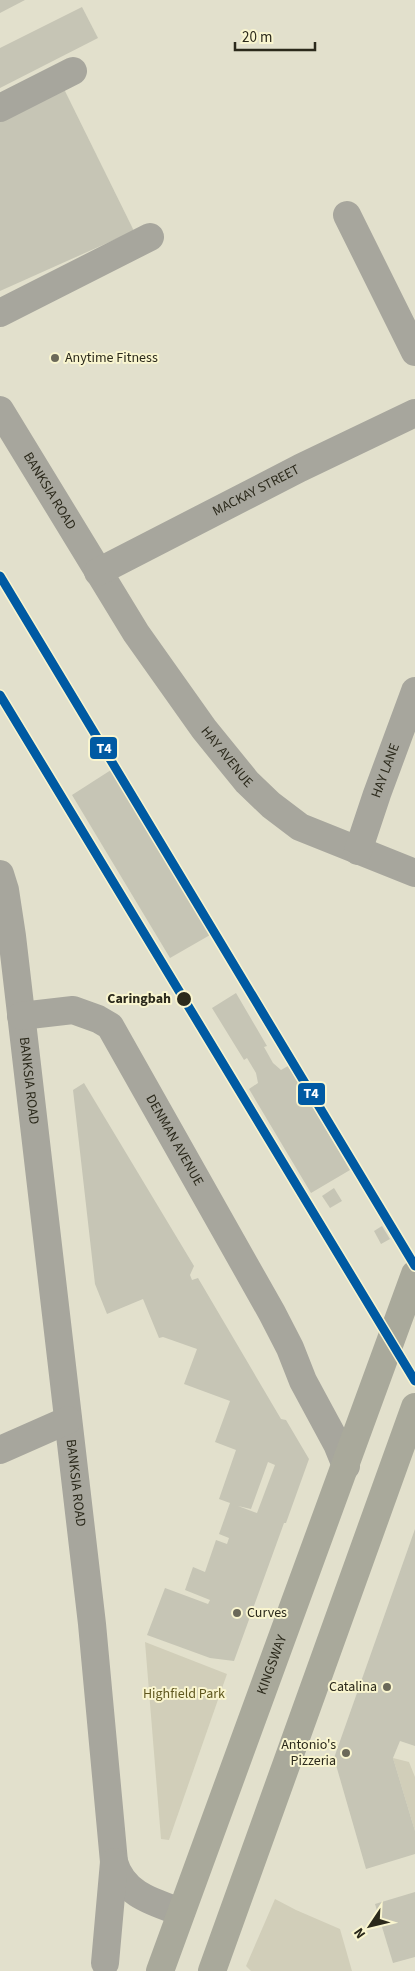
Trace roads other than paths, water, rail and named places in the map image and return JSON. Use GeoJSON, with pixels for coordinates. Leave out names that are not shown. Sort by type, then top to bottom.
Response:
{"type":"FeatureCollection","features":[{"type":"Feature","properties":{"kind":"main road","name":"KINGSWAY"},"geometry":{"type":"LineString","coordinates":[[160,1971],[415,1274]]}},
{"type":"Feature","properties":{"kind":"main road"},"geometry":{"type":"LineString","coordinates":[[212,1971],[415,1407]]}},
{"type":"Feature","properties":{"kind":"street"},"geometry":{"type":"LineString","coordinates":[[0,108],[73,71]]}},
{"type":"Feature","properties":{"kind":"street"},"geometry":{"type":"LineString","coordinates":[[347,215],[415,352]]}},
{"type":"Feature","properties":{"kind":"street"},"geometry":{"type":"LineString","coordinates":[[0,313],[150,237]]}},
{"type":"Feature","properties":{"kind":"street","name":"BANKSIA ROAD"},"geometry":{"type":"LineString","coordinates":[[0,410],[98,572]]}},
{"type":"Feature","properties":{"kind":"street","name":"MACKAY STREET"},"geometry":{"type":"LineString","coordinates":[[98,572],[300,468],[415,412]]}},
{"type":"Feature","properties":{"kind":"street","name":"HAY AVENUE"},"geometry":{"type":"LineString","coordinates":[[98,572],[153,657],[204,729],[247,782],[271,805],[300,827],[415,873]]}},
{"type":"Feature","properties":{"kind":"street","name":"HAY LANE"},"geometry":{"type":"LineString","coordinates":[[358,851],[415,691]]}},
{"type":"Feature","properties":{"kind":"street"},"geometry":{"type":"LineString","coordinates":[[0,874],[5,890],[12,936],[21,1016]]}},
{"type":"Feature","properties":{"kind":"street","name":"DENMAN AVENUE"},"geometry":{"type":"LineString","coordinates":[[21,1016],[73,1010],[98,1019],[110,1026],[272,1314],[290,1348],[303,1381],[332,1432],[346,1466]]}},
{"type":"Feature","properties":{"kind":"street","name":"BANKSIA ROAD"},"geometry":{"type":"LineString","coordinates":[[21,1016],[92,1624],[114,1862],[120,1878],[130,1889],[152,1901],[181,1912]]}},
{"type":"Feature","properties":{"kind":"street"},"geometry":{"type":"LineString","coordinates":[[0,1450],[68,1420]]}},
{"type":"Feature","properties":{"kind":"street"},"geometry":{"type":"LineString","coordinates":[[105,1963],[114,1862]]}},
{"type":"Feature","properties":{"kind":"place","name":"Anytime Fitness"},"geometry":{"type":"Point","coordinates":[55,358]}},
{"type":"Feature","properties":{"kind":"place","name":"Caringbah"},"geometry":{"type":"Point","coordinates":[184,999]}},
{"type":"Feature","properties":{"kind":"place","name":"Curves"},"geometry":{"type":"Point","coordinates":[237,1613]}},
{"type":"Feature","properties":{"kind":"place","name":"Catalina"},"geometry":{"type":"Point","coordinates":[387,1687]}},
{"type":"Feature","properties":{"kind":"place","name":"Antonio's Pizzeria"},"geometry":{"type":"Point","coordinates":[346,1753]}},
{"type":"Feature","properties":{"kind":"park label","name":"Highfield Park"},"geometry":{"type":"Point","coordinates":[184,1694]}}]}
